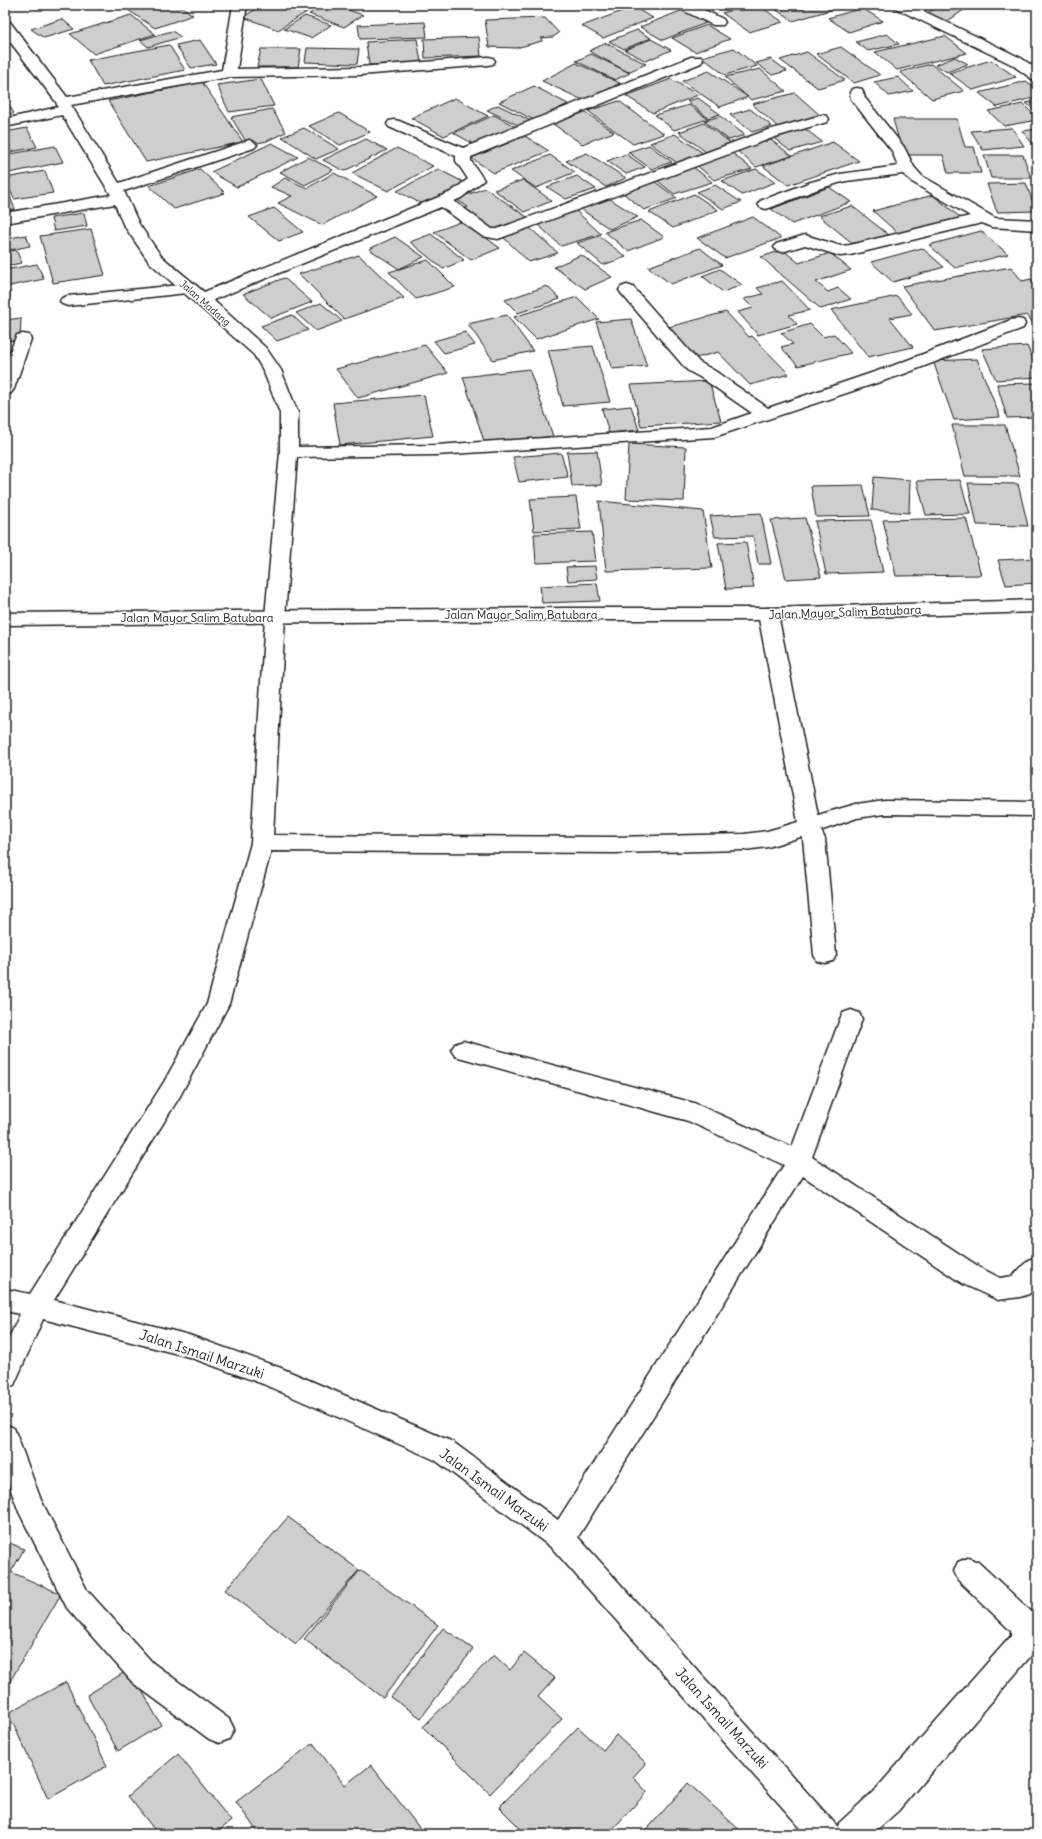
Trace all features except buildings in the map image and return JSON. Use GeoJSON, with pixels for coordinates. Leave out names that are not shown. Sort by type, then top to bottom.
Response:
{"type":"FeatureCollection","features":[{"type":"Feature","properties":{"kind":"street"},"geometry":{"type":"LineString","coordinates":[[229,73],[240,5]]}},
{"type":"Feature","properties":{"kind":"street"},"geometry":{"type":"LineString","coordinates":[[683,5],[718,22]]}},
{"type":"Feature","properties":{"kind":"street"},"geometry":{"type":"LineString","coordinates":[[900,5],[1016,61],[1037,76]]}},
{"type":"Feature","properties":{"kind":"street","name":"Jalan Madang"},"geometry":{"type":"LineString","coordinates":[[5,25],[65,106],[118,194],[131,224],[155,259],[260,352],[272,370],[289,413],[289,452],[275,616],[262,843],[218,1004],[172,1089],[36,1306],[5,1377]]}},
{"type":"Feature","properties":{"kind":"street"},"geometry":{"type":"LineString","coordinates":[[394,124],[464,154],[696,60]]}},
{"type":"Feature","properties":{"kind":"street"},"geometry":{"type":"LineString","coordinates":[[5,123],[65,106],[229,73],[359,72],[488,61]]}},
{"type":"Feature","properties":{"kind":"street"},"geometry":{"type":"LineString","coordinates":[[857,92],[858,99],[899,150],[907,169],[917,179],[991,222],[1001,224],[1037,225]]}},
{"type":"Feature","properties":{"kind":"street"},"geometry":{"type":"LineString","coordinates":[[443,201],[488,233],[498,234],[770,134],[822,119]]}},
{"type":"Feature","properties":{"kind":"street"},"geometry":{"type":"LineString","coordinates":[[5,218],[118,194],[249,145]]}},
{"type":"Feature","properties":{"kind":"street"},"geometry":{"type":"LineString","coordinates":[[68,301],[196,294],[456,195],[476,180],[475,175],[465,165],[462,158],[464,154]]}},
{"type":"Feature","properties":{"kind":"street"},"geometry":{"type":"LineString","coordinates":[[766,204],[816,185],[845,177],[907,169]]}},
{"type":"Feature","properties":{"kind":"street"},"geometry":{"type":"LineString","coordinates":[[782,247],[805,240],[840,251],[846,251],[983,218]]}},
{"type":"Feature","properties":{"kind":"street"},"geometry":{"type":"LineString","coordinates":[[627,290],[693,366],[709,375],[765,414]]}},
{"type":"Feature","properties":{"kind":"street"},"geometry":{"type":"LineString","coordinates":[[289,452],[436,450],[714,432],[898,370],[1017,324]]}},
{"type":"Feature","properties":{"kind":"street"},"geometry":{"type":"LineString","coordinates":[[5,389],[22,338]]}},
{"type":"Feature","properties":{"kind":"street","name":"Jalan Mayor Salim Batubara"},"geometry":{"type":"LineString","coordinates":[[5,619],[275,616],[768,614],[1037,606]]}},
{"type":"Feature","properties":{"kind":"street"},"geometry":{"type":"LineString","coordinates":[[768,614],[810,827],[814,839],[825,955]]}},
{"type":"Feature","properties":{"kind":"street"},"geometry":{"type":"LineString","coordinates":[[262,843],[614,845],[744,842],[768,839],[810,827],[856,811],[885,807],[1037,809]]}},
{"type":"Feature","properties":{"kind":"street"},"geometry":{"type":"LineString","coordinates":[[562,1539],[799,1161],[851,1019]]}},
{"type":"Feature","properties":{"kind":"street"},"geometry":{"type":"LineString","coordinates":[[463,1050],[694,1113],[799,1161],[972,1276],[998,1289],[1020,1286],[1037,1268]]}},
{"type":"Feature","properties":{"kind":"street","name":"Jalan Ismail Marzuki"},"geometry":{"type":"LineString","coordinates":[[5,1300],[36,1306],[196,1349],[272,1376],[444,1452],[562,1539],[826,1834]]}},
{"type":"Feature","properties":{"kind":"street"},"geometry":{"type":"LineString","coordinates":[[5,1436],[29,1503],[77,1599],[144,1673],[219,1729]]}},
{"type":"Feature","properties":{"kind":"street"},"geometry":{"type":"LineString","coordinates":[[850,1834],[887,1800],[1025,1640],[1025,1625],[968,1571]]}}]}
